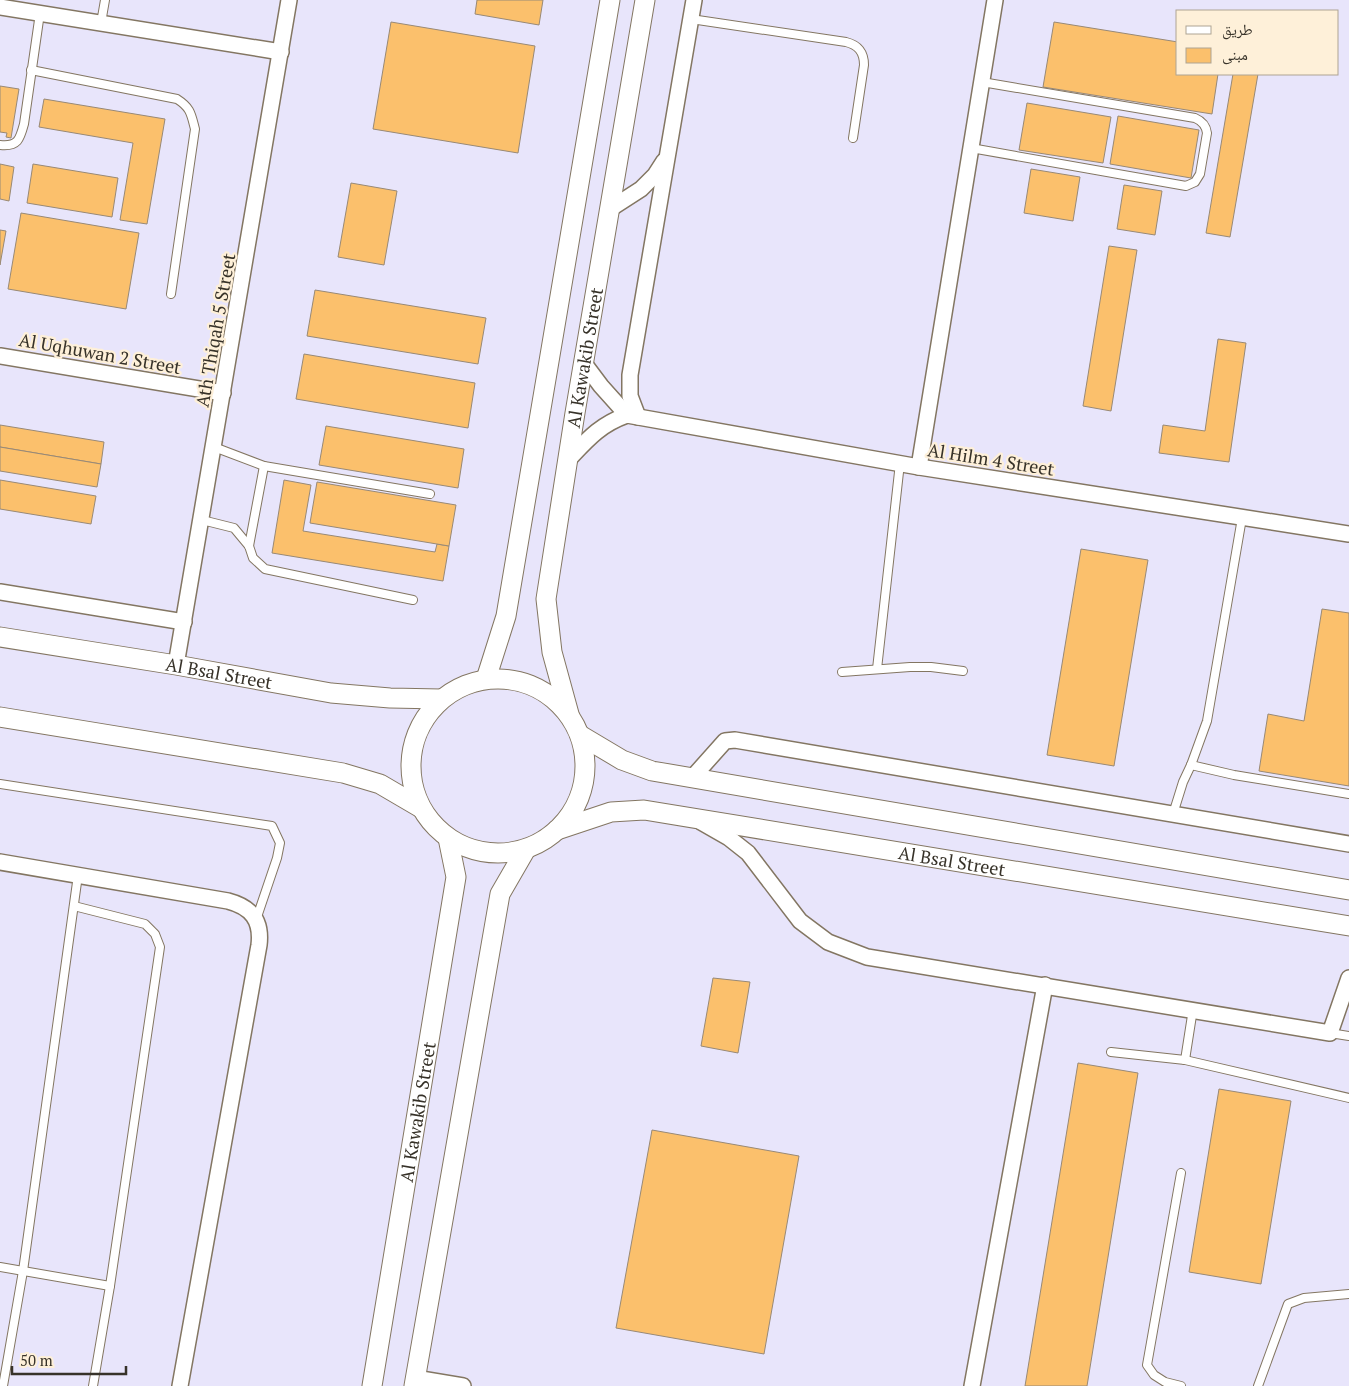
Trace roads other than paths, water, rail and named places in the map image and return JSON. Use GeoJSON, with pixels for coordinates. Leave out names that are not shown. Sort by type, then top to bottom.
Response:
{"type":"FeatureCollection","features":[{"type":"Feature","properties":{"kind":"street","name":"Ath Thiqah 5 Street"},"geometry":{"type":"LineString","coordinates":[[176,666],[289,0]]}},
{"type":"Feature","properties":{"kind":"street","name":"Al Kawakib Street"},"geometry":{"type":"LineString","coordinates":[[486,679],[506,616],[610,0]]}},
{"type":"Feature","properties":{"kind":"street","name":"Al Kawakib Street"},"geometry":{"type":"LineString","coordinates":[[568,714],[552,652],[546,599],[645,0]]}},
{"type":"Feature","properties":{"kind":"street"},"geometry":{"type":"LineString","coordinates":[[633,416],[630,396],[630,375],[694,0]]}},
{"type":"Feature","properties":{"kind":"street"},"geometry":{"type":"LineString","coordinates":[[919,467],[995,0]]}},
{"type":"Feature","properties":{"kind":"street"},"geometry":{"type":"LineString","coordinates":[[0,7],[281,52]]}},
{"type":"Feature","properties":{"kind":"street"},"geometry":{"type":"LineString","coordinates":[[610,209],[641,190],[655,175],[667,157]]}},
{"type":"Feature","properties":{"kind":"street","name":"Al Uqhuwan 2 Street"},"geometry":{"type":"LineString","coordinates":[[0,356],[223,393]]}},
{"type":"Feature","properties":{"kind":"street"},"geometry":{"type":"LineString","coordinates":[[584,362],[601,386],[633,416]]}},
{"type":"Feature","properties":{"kind":"street"},"geometry":{"type":"LineString","coordinates":[[568,461],[589,437],[603,426],[613,420],[633,416]]}},
{"type":"Feature","properties":{"kind":"street","name":"Al Hilm 4 Street"},"geometry":{"type":"LineString","coordinates":[[633,416],[919,467],[1349,534]]}},
{"type":"Feature","properties":{"kind":"street"},"geometry":{"type":"LineString","coordinates":[[0,592],[184,622]]}},
{"type":"Feature","properties":{"kind":"street","name":"Al Bsal Street"},"geometry":{"type":"LineString","coordinates":[[0,637],[331,693],[390,698],[441,699]]}},
{"type":"Feature","properties":{"kind":"street"},"geometry":{"type":"LineString","coordinates":[[486,679],[509,679],[532,685],[552,697],[575,724],[585,756],[580,796],[570,814],[557,830],[542,841],[526,849],[506,853],[486,853],[466,848],[448,838],[433,825],[421,808],[413,786],[410,762],[415,738],[425,717],[441,699],[470,682],[486,679]]}},
{"type":"Feature","properties":{"kind":"street"},"geometry":{"type":"LineString","coordinates":[[0,716],[343,773],[380,784],[421,808]]}},
{"type":"Feature","properties":{"kind":"street"},"geometry":{"type":"LineString","coordinates":[[580,735],[622,760],[652,770],[1349,890]]}},
{"type":"Feature","properties":{"kind":"street"},"geometry":{"type":"LineString","coordinates":[[692,778],[725,741],[736,740],[1349,844]]}},
{"type":"Feature","properties":{"kind":"street","name":"Al Bsal Street"},"geometry":{"type":"LineString","coordinates":[[557,830],[611,812],[644,810],[1349,926]]}},
{"type":"Feature","properties":{"kind":"street"},"geometry":{"type":"LineString","coordinates":[[695,818],[729,838],[748,853],[800,921],[828,942],[867,957],[1330,1033],[1349,978]]}},
{"type":"Feature","properties":{"kind":"street","name":"Al Kawakib Street"},"geometry":{"type":"LineString","coordinates":[[372,1386],[456,877],[448,838]]}},
{"type":"Feature","properties":{"kind":"street"},"geometry":{"type":"LineString","coordinates":[[463,1386],[415,1382],[500,894],[526,849]]}},
{"type":"Feature","properties":{"kind":"street"},"geometry":{"type":"LineString","coordinates":[[0,862],[228,901],[244,907],[256,920],[260,936],[259,945],[180,1386]]}},
{"type":"Feature","properties":{"kind":"street"},"geometry":{"type":"LineString","coordinates":[[972,1386],[1045,985]]}},
{"type":"Feature","properties":{"kind":"lane"},"geometry":{"type":"LineString","coordinates":[[101,23],[105,0]]}},
{"type":"Feature","properties":{"kind":"lane"},"geometry":{"type":"LineString","coordinates":[[0,145],[14,144],[20,139],[24,124],[40,13]]}},
{"type":"Feature","properties":{"kind":"lane"},"geometry":{"type":"LineString","coordinates":[[691,19],[846,42],[857,47],[862,52],[864,65],[853,138]]}},
{"type":"Feature","properties":{"kind":"lane"},"geometry":{"type":"LineString","coordinates":[[31,70],[177,99],[186,105],[192,114],[194,129],[171,294]]}},
{"type":"Feature","properties":{"kind":"lane"},"geometry":{"type":"LineString","coordinates":[[971,148],[1186,186],[1195,182],[1198,178],[1206,133],[1204,123],[1195,118],[982,82]]}},
{"type":"Feature","properties":{"kind":"lane"},"geometry":{"type":"LineString","coordinates":[[214,447],[264,466],[430,494]]}},
{"type":"Feature","properties":{"kind":"lane"},"geometry":{"type":"LineString","coordinates":[[877,669],[900,463]]}},
{"type":"Feature","properties":{"kind":"lane"},"geometry":{"type":"LineString","coordinates":[[249,546],[264,466]]}},
{"type":"Feature","properties":{"kind":"lane"},"geometry":{"type":"LineString","coordinates":[[1173,814],[1183,782],[1207,721],[1242,518]]}},
{"type":"Feature","properties":{"kind":"lane"},"geometry":{"type":"LineString","coordinates":[[202,520],[234,528],[249,546],[253,558],[265,569],[413,600]]}},
{"type":"Feature","properties":{"kind":"lane"},"geometry":{"type":"LineString","coordinates":[[842,672],[926,667],[963,671]]}},
{"type":"Feature","properties":{"kind":"lane"},"geometry":{"type":"LineString","coordinates":[[1191,765],[1234,775],[1349,794]]}},
{"type":"Feature","properties":{"kind":"lane"},"geometry":{"type":"LineString","coordinates":[[0,784],[272,826],[280,843],[277,858],[256,920]]}},
{"type":"Feature","properties":{"kind":"lane"},"geometry":{"type":"LineString","coordinates":[[3,1386],[23,1271],[78,875]]}},
{"type":"Feature","properties":{"kind":"lane"},"geometry":{"type":"LineString","coordinates":[[74,906],[145,924],[155,934],[160,947],[94,1386]]}},
{"type":"Feature","properties":{"kind":"lane"},"geometry":{"type":"LineString","coordinates":[[1185,1060],[1193,1009]]}},
{"type":"Feature","properties":{"kind":"lane"},"geometry":{"type":"LineString","coordinates":[[1330,1033],[1349,1036]]}},
{"type":"Feature","properties":{"kind":"lane"},"geometry":{"type":"LineString","coordinates":[[1112,1052],[1185,1060],[1349,1098]]}},
{"type":"Feature","properties":{"kind":"lane"},"geometry":{"type":"LineString","coordinates":[[1181,1173],[1147,1365],[1154,1375],[1165,1382],[1181,1386]]}},
{"type":"Feature","properties":{"kind":"lane"},"geometry":{"type":"LineString","coordinates":[[0,1267],[110,1286]]}},
{"type":"Feature","properties":{"kind":"lane"},"geometry":{"type":"LineString","coordinates":[[1258,1386],[1288,1304],[1304,1298],[1349,1294]]}}]}
